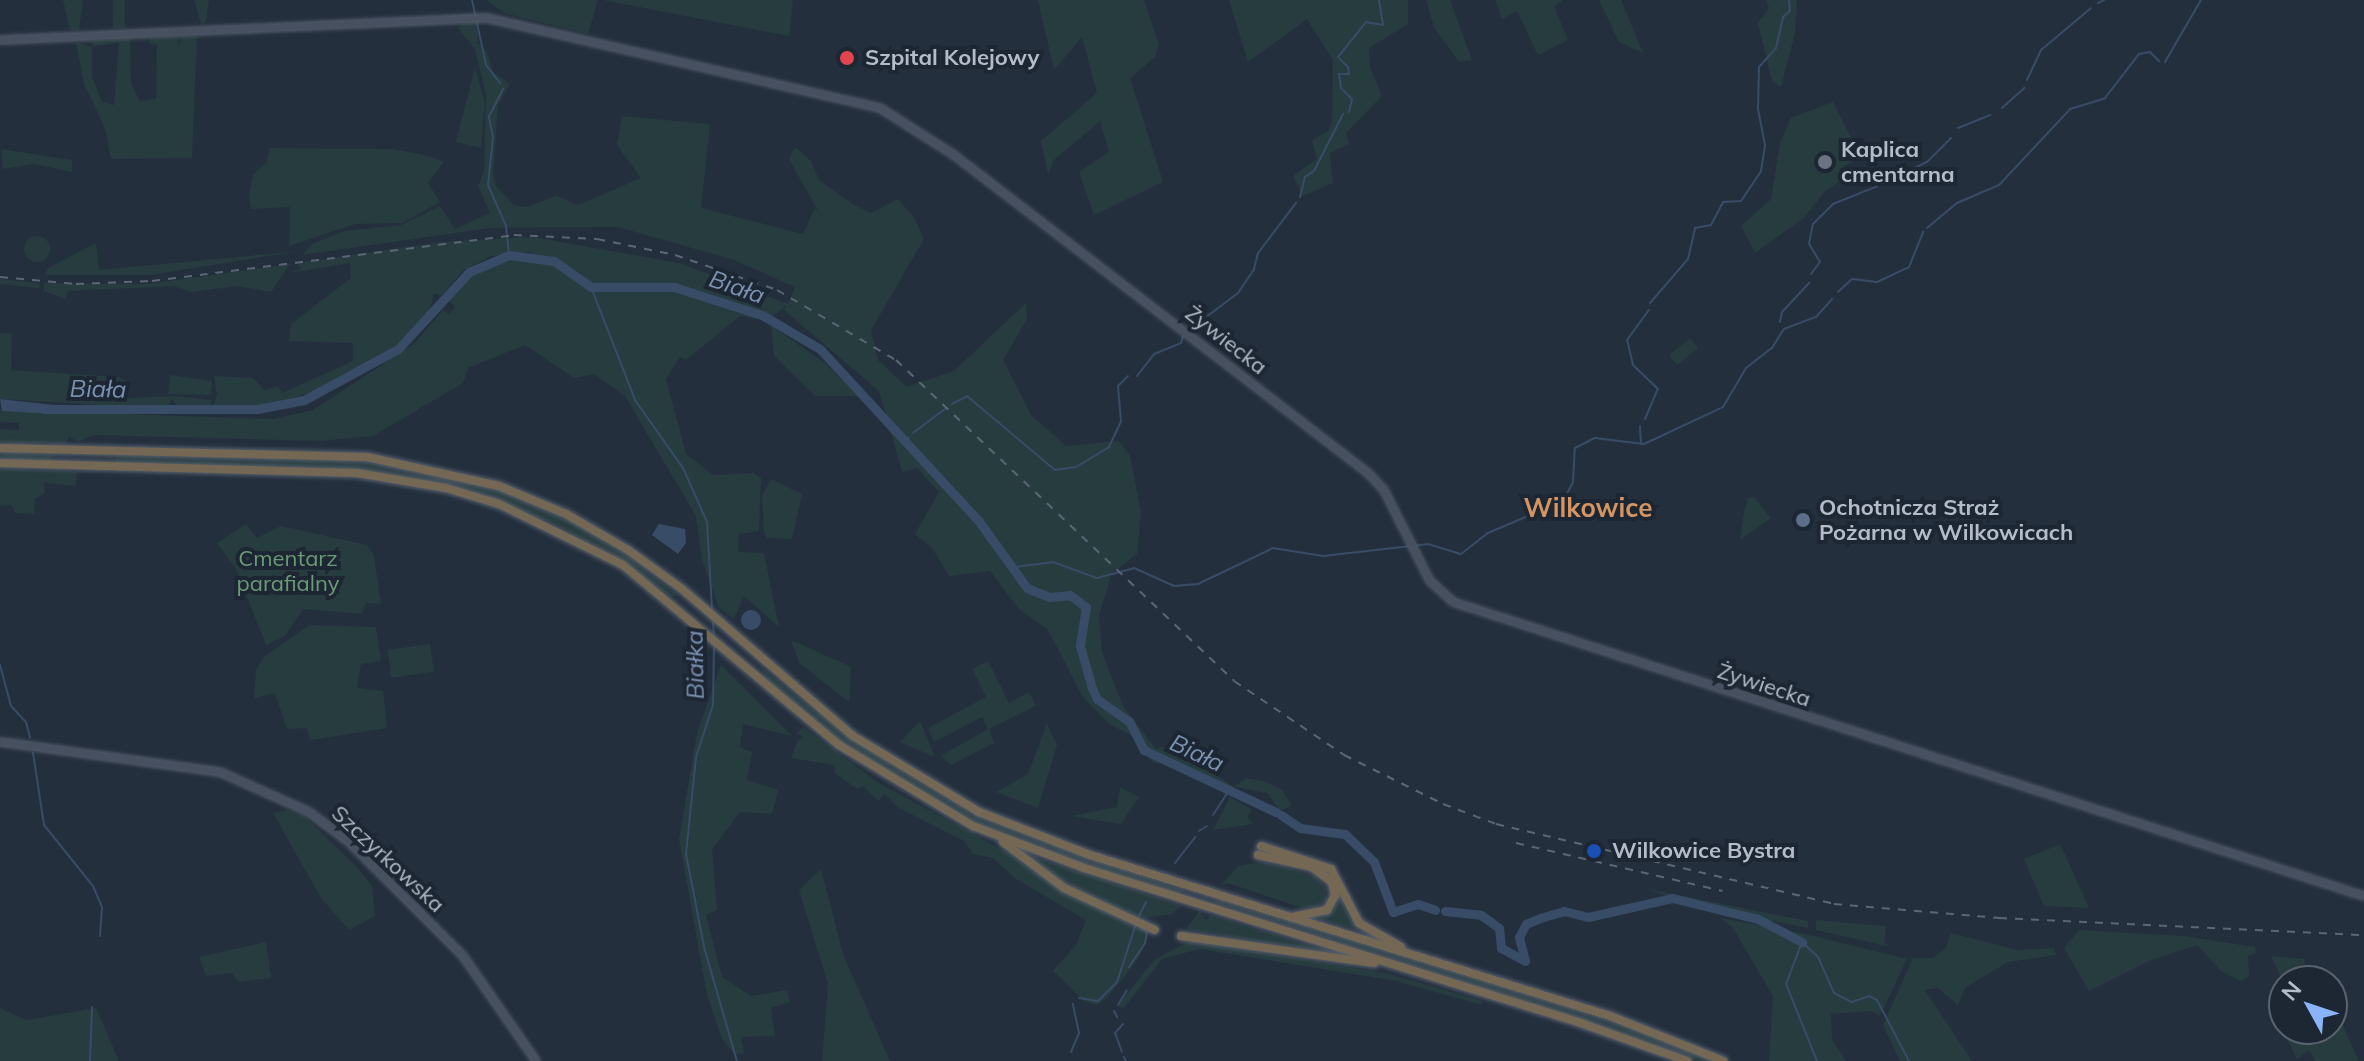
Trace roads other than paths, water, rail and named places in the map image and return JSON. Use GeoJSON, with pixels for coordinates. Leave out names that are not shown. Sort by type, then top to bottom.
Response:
{"type":"FeatureCollection","features":[{"type":"Feature","properties":{"kind":"highway"},"geometry":{"type":"LineString","coordinates":[[0,448],[338,455],[425,466],[499,486],[566,514],[621,545],[682,589],[853,736],[948,796],[1037,836],[1610,1016],[1723,1061]]}},
{"type":"Feature","properties":{"kind":"highway"},"geometry":{"type":"LineString","coordinates":[[0,463],[337,471],[425,483],[540,520],[623,565],[874,770],[989,833],[1064,888],[1155,930]]}},
{"type":"Feature","properties":{"kind":"highway"},"geometry":{"type":"LineString","coordinates":[[989,833],[1180,898],[1404,967],[1687,1061]]}},
{"type":"Feature","properties":{"kind":"highway"},"geometry":{"type":"LineString","coordinates":[[1279,913],[1320,914],[1331,905],[1335,889],[1320,871],[1259,850],[1331,869],[1359,923],[1427,959]]}},
{"type":"Feature","properties":{"kind":"highway"},"geometry":{"type":"LineString","coordinates":[[1181,936],[1404,967]]}},
{"type":"Feature","properties":{"kind":"main road","name":"Żywiecka"},"geometry":{"type":"LineString","coordinates":[[0,40],[484,18],[896,114],[1368,473],[1384,490],[1432,583],[1455,603],[2364,896]]}},
{"type":"Feature","properties":{"kind":"main road","name":"Szczyrkowska"},"geometry":{"type":"LineString","coordinates":[[0,742],[233,775],[326,823],[463,956],[536,1061]]}},
{"type":"Feature","properties":{"kind":"water"},"geometry":{"type":"Polygon","coordinates":[[[0,399],[54,405],[54,414],[2,411],[0,399]]]}},
{"type":"Feature","properties":{"kind":"water"},"geometry":{"type":"Polygon","coordinates":[[[659,524],[685,529],[686,543],[678,554],[652,535],[659,524]]]}},
{"type":"Feature","properties":{"kind":"water"},"geometry":{"type":"Polygon","coordinates":[[[751,610],[758,613],[761,620],[758,627],[751,630],[744,627],[741,620],[744,613],[751,610]]]}},
{"type":"Feature","properties":{"kind":"waterway"},"geometry":{"type":"LineString","coordinates":[[472,0],[486,65],[500,83]]}},
{"type":"Feature","properties":{"kind":"waterway"},"geometry":{"type":"LineString","coordinates":[[1349,112],[1352,99],[1341,88],[1339,74],[1349,74],[1348,67],[1338,57],[1366,22],[1383,25],[1379,0]]}},
{"type":"Feature","properties":{"kind":"waterway"},"geometry":{"type":"LineString","coordinates":[[1650,303],[1688,259],[1695,228],[1711,225],[1723,202],[1741,201],[1761,171],[1765,145],[1758,108],[1759,67],[1776,48],[1783,17],[1790,11],[1789,0]]}},
{"type":"Feature","properties":{"kind":"waterway"},"geometry":{"type":"LineString","coordinates":[[2098,3],[2104,0]]}},
{"type":"Feature","properties":{"kind":"waterway"},"geometry":{"type":"LineString","coordinates":[[2165,62],[2201,0]]}},
{"type":"Feature","properties":{"kind":"waterway"},"geometry":{"type":"LineString","coordinates":[[2027,80],[2041,50],[2091,8]]}},
{"type":"Feature","properties":{"kind":"waterway"},"geometry":{"type":"LineString","coordinates":[[1927,228],[1957,203],[1999,185],[2070,109],[2105,98],[2139,54],[2150,52],[2159,61]]}},
{"type":"Feature","properties":{"kind":"waterway"},"geometry":{"type":"LineString","coordinates":[[2002,108],[2024,88]]}},
{"type":"Feature","properties":{"kind":"waterway"},"geometry":{"type":"LineString","coordinates":[[503,89],[489,117],[493,137],[488,185],[506,226],[509,255]]}},
{"type":"Feature","properties":{"kind":"waterway"},"geometry":{"type":"LineString","coordinates":[[1300,197],[1305,177],[1314,171],[1343,114]]}},
{"type":"Feature","properties":{"kind":"waterway"},"geometry":{"type":"LineString","coordinates":[[1958,128],[1991,115]]}},
{"type":"Feature","properties":{"kind":"waterway"},"geometry":{"type":"LineString","coordinates":[[1887,181],[1927,162],[1951,138]]}},
{"type":"Feature","properties":{"kind":"waterway"},"geometry":{"type":"LineString","coordinates":[[1811,274],[1820,262],[1809,244],[1813,224],[1833,204],[1878,186]]}},
{"type":"Feature","properties":{"kind":"waterway"},"geometry":{"type":"LineString","coordinates":[[1189,330],[1238,293],[1254,269],[1258,253],[1296,203]]}},
{"type":"Feature","properties":{"kind":"waterway"},"geometry":{"type":"LineString","coordinates":[[1838,292],[1852,279],[1877,282],[1909,267],[1923,232]]}},
{"type":"Feature","properties":{"kind":"waterway","name":"Biała"},"geometry":{"type":"LineString","coordinates":[[44,409],[257,409],[304,400],[398,349],[469,272],[509,255],[554,261],[591,287],[674,287],[762,315],[820,349],[978,520],[1027,588],[1049,597],[1070,595],[1086,607],[1080,646],[1092,688],[1097,699],[1129,721],[1144,750],[1276,812]]}},
{"type":"Feature","properties":{"kind":"waterway"},"geometry":{"type":"LineString","coordinates":[[1780,322],[1782,312],[1809,283]]}},
{"type":"Feature","properties":{"kind":"waterway","name":"Białka"},"geometry":{"type":"LineString","coordinates":[[591,287],[635,400],[683,468],[707,522],[712,610]]}},
{"type":"Feature","properties":{"kind":"waterway"},"geometry":{"type":"LineString","coordinates":[[1014,567],[1053,562],[1097,578],[1134,568],[1174,586],[1198,584],[1273,548],[1323,556],[1428,544],[1461,554],[1488,533],[1563,501],[1573,482],[1575,448],[1595,438],[1644,444],[1723,407],[1746,368],[1772,348],[1784,329],[1816,317],[1832,299]]}},
{"type":"Feature","properties":{"kind":"waterway"},"geometry":{"type":"LineString","coordinates":[[1645,419],[1658,389],[1633,365],[1627,340],[1649,310]]}},
{"type":"Feature","properties":{"kind":"waterway"},"geometry":{"type":"LineString","coordinates":[[1137,376],[1154,354],[1181,343],[1183,336]]}},
{"type":"Feature","properties":{"kind":"waterway"},"geometry":{"type":"LineString","coordinates":[[952,404],[967,396],[1055,470],[1076,467],[1109,447],[1121,421],[1118,386],[1128,376]]}},
{"type":"Feature","properties":{"kind":"waterway"},"geometry":{"type":"LineString","coordinates":[[913,433],[946,408]]}},
{"type":"Feature","properties":{"kind":"waterway"},"geometry":{"type":"LineString","coordinates":[[1640,426],[1641,444]]}},
{"type":"Feature","properties":{"kind":"waterway","name":"Biała"},"geometry":{"type":"LineString","coordinates":[[904,441],[909,437]]}},
{"type":"Feature","properties":{"kind":"waterway","name":"Białka"},"geometry":{"type":"LineString","coordinates":[[713,620],[714,638]]}},
{"type":"Feature","properties":{"kind":"waterway","name":"Białka"},"geometry":{"type":"LineString","coordinates":[[714,644],[713,705],[696,757],[686,854],[704,947],[737,1061]]}},
{"type":"Feature","properties":{"kind":"waterway"},"geometry":{"type":"LineString","coordinates":[[0,665],[11,706],[26,722],[30,737]]}},
{"type":"Feature","properties":{"kind":"waterway"},"geometry":{"type":"LineString","coordinates":[[33,753],[44,825],[93,886],[102,907],[100,936]]}},
{"type":"Feature","properties":{"kind":"waterway"},"geometry":{"type":"LineString","coordinates":[[1213,815],[1229,790]]}},
{"type":"Feature","properties":{"kind":"waterway","name":"Biała"},"geometry":{"type":"LineString","coordinates":[[1281,815],[1300,828],[1345,834],[1374,862],[1393,912],[1418,904],[1435,910]]}},
{"type":"Feature","properties":{"kind":"waterway"},"geometry":{"type":"LineString","coordinates":[[1199,831],[1207,826]]}},
{"type":"Feature","properties":{"kind":"waterway"},"geometry":{"type":"LineString","coordinates":[[1175,863],[1195,837]]}},
{"type":"Feature","properties":{"kind":"waterway","name":"Biała"},"geometry":{"type":"LineString","coordinates":[[1445,911],[1481,915],[1499,928],[1501,948],[1525,961],[1519,937],[1526,924],[1564,911],[1588,917],[1672,898],[1758,919],[1802,942]]}},
{"type":"Feature","properties":{"kind":"waterway"},"geometry":{"type":"LineString","coordinates":[[1139,916],[1146,902]]}},
{"type":"Feature","properties":{"kind":"waterway"},"geometry":{"type":"LineString","coordinates":[[1079,998],[1098,1001],[1117,982],[1136,924]]}},
{"type":"Feature","properties":{"kind":"waterway"},"geometry":{"type":"LineString","coordinates":[[1129,967],[1145,943],[1147,932],[1141,929]]}},
{"type":"Feature","properties":{"kind":"waterway","name":"Biała"},"geometry":{"type":"LineString","coordinates":[[1817,1061],[1786,984],[1802,942],[1818,957],[1834,993],[1852,1002],[1869,996],[1877,1000],[1909,1061]]}},
{"type":"Feature","properties":{"kind":"waterway"},"geometry":{"type":"LineString","coordinates":[[1118,1005],[1127,990]]}},
{"type":"Feature","properties":{"kind":"waterway"},"geometry":{"type":"LineString","coordinates":[[1071,1052],[1079,1033],[1073,1004]]}},
{"type":"Feature","properties":{"kind":"waterway"},"geometry":{"type":"LineString","coordinates":[[90,1061],[92,1007]]}},
{"type":"Feature","properties":{"kind":"waterway"},"geometry":{"type":"LineString","coordinates":[[1114,1011],[1117,1017]]}},
{"type":"Feature","properties":{"kind":"waterway"},"geometry":{"type":"LineString","coordinates":[[1122,1052],[1115,1033],[1123,1024]]}},
{"type":"Feature","properties":{"kind":"waterway"},"geometry":{"type":"LineString","coordinates":[[1124,1057],[1126,1061]]}},
{"type":"Feature","properties":{"kind":"railway"},"geometry":{"type":"LineString","coordinates":[[0,277],[76,284],[152,281],[514,235],[597,239],[675,255],[777,290],[896,360],[1234,681],[1344,755],[1443,804],[1496,824],[1834,904],[1999,918],[2364,935]]}},
{"type":"Feature","properties":{"kind":"railway"},"geometry":{"type":"LineString","coordinates":[[1516,843],[1722,891]]}},
{"type":"Feature","properties":{"kind":"place","name":"Szpital Kolejowy"},"geometry":{"type":"Point","coordinates":[847,58]}},
{"type":"Feature","properties":{"kind":"place","name":"Kaplica cmentarna"},"geometry":{"type":"Point","coordinates":[1825,162]}},
{"type":"Feature","properties":{"kind":"place","name":"Ochotnicza Straż Pożarna w Wilkowicach"},"geometry":{"type":"Point","coordinates":[1803,520]}},
{"type":"Feature","properties":{"kind":"place","name":"Wilkowice Bystra"},"geometry":{"type":"Point","coordinates":[1594,851]}},
{"type":"Feature","properties":{"kind":"district","name":"Wilkowice"},"geometry":{"type":"Point","coordinates":[1588,508]}},
{"type":"Feature","properties":{"kind":"park label","name":"Cmentarz parafialny"},"geometry":{"type":"Point","coordinates":[288,570]}}]}
